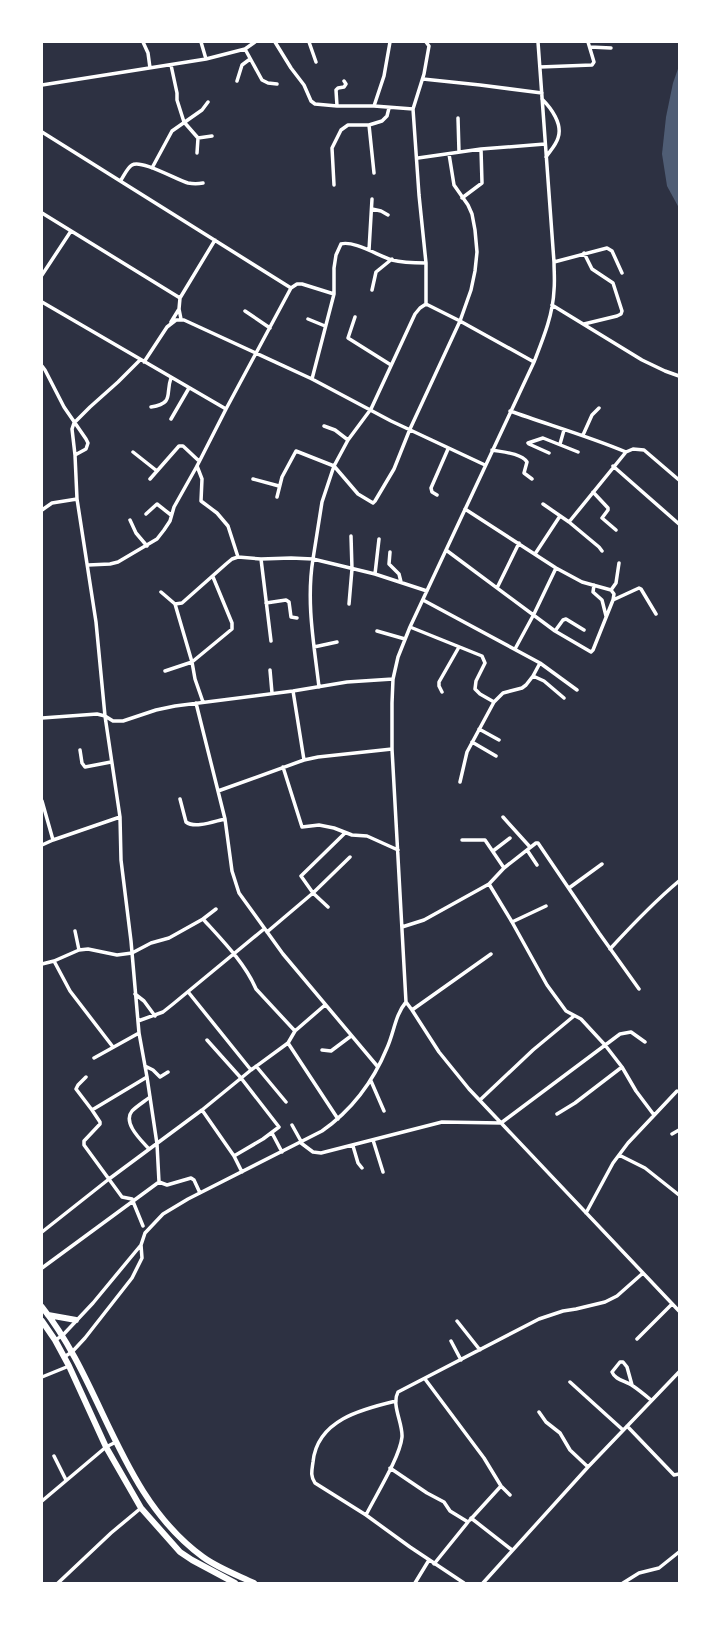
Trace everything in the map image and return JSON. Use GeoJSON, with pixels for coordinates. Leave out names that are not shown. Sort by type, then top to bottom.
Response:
{"type":"FeatureCollection","features":[{"type":"Feature","properties":{"kind":"highway"},"geometry":{"type":"LineString","coordinates":[[42,1307],[72,1352],[133,1475],[152,1504],[177,1534],[204,1558],[254,1583]]}},
{"type":"Feature","properties":{"kind":"highway"},"geometry":{"type":"LineString","coordinates":[[48,1315],[76,1320]]}},
{"type":"Feature","properties":{"kind":"highway"},"geometry":{"type":"LineString","coordinates":[[42,1321],[55,1340],[69,1366],[106,1447],[141,1508],[180,1552],[235,1583]]}},
{"type":"Feature","properties":{"kind":"street"},"geometry":{"type":"LineString","coordinates":[[143,42],[148,53],[150,68]]}},
{"type":"Feature","properties":{"kind":"street"},"geometry":{"type":"LineString","coordinates":[[201,42],[206,59]]}},
{"type":"Feature","properties":{"kind":"street"},"geometry":{"type":"LineString","coordinates":[[42,85],[206,59],[245,49],[255,42]]}},
{"type":"Feature","properties":{"kind":"street"},"geometry":{"type":"LineString","coordinates":[[275,42],[291,68],[304,85],[311,101],[315,104],[414,109]]}},
{"type":"Feature","properties":{"kind":"street"},"geometry":{"type":"LineString","coordinates":[[309,42],[316,62]]}},
{"type":"Feature","properties":{"kind":"street"},"geometry":{"type":"LineString","coordinates":[[374,106],[384,76],[390,42]]}},
{"type":"Feature","properties":{"kind":"street"},"geometry":{"type":"LineString","coordinates":[[426,42],[430,46],[423,79],[414,109],[419,195],[426,263],[426,304]]}},
{"type":"Feature","properties":{"kind":"street"},"geometry":{"type":"LineString","coordinates":[[538,42],[554,262],[554,290],[552,304],[543,338],[534,362],[410,627],[398,657],[393,679],[392,749],[406,1002],[438,1052],[501,1124],[679,1311]]}},
{"type":"Feature","properties":{"kind":"street"},"geometry":{"type":"LineString","coordinates":[[540,66],[591,66],[594,62],[588,42]]}},
{"type":"Feature","properties":{"kind":"street"},"geometry":{"type":"LineString","coordinates":[[590,47],[611,48]]}},
{"type":"Feature","properties":{"kind":"street"},"geometry":{"type":"LineString","coordinates":[[245,49],[262,80],[268,83],[277,84]]}},
{"type":"Feature","properties":{"kind":"street"},"geometry":{"type":"LineString","coordinates":[[236,81],[242,65],[250,59]]}},
{"type":"Feature","properties":{"kind":"street"},"geometry":{"type":"LineString","coordinates":[[171,65],[177,100],[184,122],[198,138],[197,153]]}},
{"type":"Feature","properties":{"kind":"street"},"geometry":{"type":"LineString","coordinates":[[423,79],[542,93]]}},
{"type":"Feature","properties":{"kind":"street"},"geometry":{"type":"LineString","coordinates":[[337,106],[336,90],[344,87],[346,84],[344,81]]}},
{"type":"Feature","properties":{"kind":"street"},"geometry":{"type":"LineString","coordinates":[[542,99],[556,116],[559,131],[559,137],[556,143],[546,156]]}},
{"type":"Feature","properties":{"kind":"street"},"geometry":{"type":"LineString","coordinates":[[152,168],[172,131],[202,110],[208,102]]}},
{"type":"Feature","properties":{"kind":"street"},"geometry":{"type":"LineString","coordinates":[[334,185],[332,148],[341,130],[348,125],[369,125],[385,119],[389,108]]}},
{"type":"Feature","properties":{"kind":"street"},"geometry":{"type":"LineString","coordinates":[[458,118],[459,152]]}},
{"type":"Feature","properties":{"kind":"street"},"geometry":{"type":"LineString","coordinates":[[369,125],[374,173]]}},
{"type":"Feature","properties":{"kind":"street"},"geometry":{"type":"LineString","coordinates":[[42,132],[121,180],[291,288]]}},
{"type":"Feature","properties":{"kind":"street"},"geometry":{"type":"LineString","coordinates":[[198,138],[212,136]]}},
{"type":"Feature","properties":{"kind":"street"},"geometry":{"type":"LineString","coordinates":[[418,158],[482,149],[545,144]]}},
{"type":"Feature","properties":{"kind":"street"},"geometry":{"type":"LineString","coordinates":[[462,198],[482,183],[482,149]]}},
{"type":"Feature","properties":{"kind":"street"},"geometry":{"type":"LineString","coordinates":[[277,497],[279,486],[296,451],[334,466],[358,494],[374,502],[394,469],[410,430],[460,321],[472,290],[476,271],[477,252],[472,214],[468,205],[454,185],[449,154]]}},
{"type":"Feature","properties":{"kind":"street"},"geometry":{"type":"LineString","coordinates":[[121,180],[133,164],[138,164],[152,168],[187,183],[197,184],[203,182]]}},
{"type":"Feature","properties":{"kind":"street"},"geometry":{"type":"LineString","coordinates":[[369,250],[372,199]]}},
{"type":"Feature","properties":{"kind":"street"},"geometry":{"type":"LineString","coordinates":[[372,209],[381,210],[388,215]]}},
{"type":"Feature","properties":{"kind":"street"},"geometry":{"type":"LineString","coordinates":[[42,213],[180,298]]}},
{"type":"Feature","properties":{"kind":"street"},"geometry":{"type":"LineString","coordinates":[[42,276],[71,231]]}},
{"type":"Feature","properties":{"kind":"street"},"geometry":{"type":"LineString","coordinates":[[181,319],[179,309],[180,298],[215,240]]}},
{"type":"Feature","properties":{"kind":"street"},"geometry":{"type":"LineString","coordinates":[[312,379],[334,294],[334,268],[338,248],[344,243],[369,250],[392,260],[410,263],[426,263]]}},
{"type":"Feature","properties":{"kind":"street"},"geometry":{"type":"LineString","coordinates":[[554,262],[607,248],[610,249],[622,273]]}},
{"type":"Feature","properties":{"kind":"street"},"geometry":{"type":"LineString","coordinates":[[584,253],[592,268],[613,284],[622,311],[617,316],[584,324]]}},
{"type":"Feature","properties":{"kind":"street"},"geometry":{"type":"LineString","coordinates":[[372,290],[376,272],[392,260]]}},
{"type":"Feature","properties":{"kind":"street"},"geometry":{"type":"LineString","coordinates":[[88,565],[118,562],[147,546],[157,539],[164,530],[170,521],[174,507],[291,288],[297,284],[302,284],[334,294]]}},
{"type":"Feature","properties":{"kind":"street"},"geometry":{"type":"LineString","coordinates":[[42,302],[226,410]]}},
{"type":"Feature","properties":{"kind":"street"},"geometry":{"type":"LineString","coordinates":[[426,304],[534,362]]}},
{"type":"Feature","properties":{"kind":"street"},"geometry":{"type":"LineString","coordinates":[[319,687],[310,602],[312,559],[322,502],[334,466],[348,440],[371,410],[415,314],[426,304]]}},
{"type":"Feature","properties":{"kind":"street"},"geometry":{"type":"LineString","coordinates":[[552,304],[642,360],[679,376]]}},
{"type":"Feature","properties":{"kind":"street"},"geometry":{"type":"LineString","coordinates":[[144,362],[179,309]]}},
{"type":"Feature","properties":{"kind":"street"},"geometry":{"type":"LineString","coordinates":[[245,311],[270,328]]}},
{"type":"Feature","properties":{"kind":"street"},"geometry":{"type":"LineString","coordinates":[[355,317],[348,338],[391,365]]}},
{"type":"Feature","properties":{"kind":"street"},"geometry":{"type":"LineString","coordinates":[[171,322],[181,319],[190,322],[312,379],[391,421],[485,465]]}},
{"type":"Feature","properties":{"kind":"street"},"geometry":{"type":"LineString","coordinates":[[308,320],[325,326]]}},
{"type":"Feature","properties":{"kind":"street"},"geometry":{"type":"LineString","coordinates":[[140,360],[74,423],[72,429],[77,499],[96,622],[105,716],[120,817],[121,858],[139,1033],[158,1147],[160,1182]]}},
{"type":"Feature","properties":{"kind":"street"},"geometry":{"type":"LineString","coordinates":[[42,366],[64,407],[88,443],[86,449],[75,455]]}},
{"type":"Feature","properties":{"kind":"street"},"geometry":{"type":"LineString","coordinates":[[152,407],[161,406],[168,398],[171,378]]}},
{"type":"Feature","properties":{"kind":"street"},"geometry":{"type":"LineString","coordinates":[[171,419],[189,388]]}},
{"type":"Feature","properties":{"kind":"street"},"geometry":{"type":"LineString","coordinates":[[583,435],[592,415],[599,408]]}},
{"type":"Feature","properties":{"kind":"street"},"geometry":{"type":"LineString","coordinates":[[510,411],[583,435],[626,452]]}},
{"type":"Feature","properties":{"kind":"street"},"geometry":{"type":"LineString","coordinates":[[324,426],[335,430],[348,440]]}},
{"type":"Feature","properties":{"kind":"street"},"geometry":{"type":"LineString","coordinates":[[560,444],[564,430]]}},
{"type":"Feature","properties":{"kind":"street"},"geometry":{"type":"LineString","coordinates":[[549,453],[528,443],[542,438],[578,452]]}},
{"type":"Feature","properties":{"kind":"street"},"geometry":{"type":"LineString","coordinates":[[150,479],[177,448],[181,446],[199,461]]}},
{"type":"Feature","properties":{"kind":"street"},"geometry":{"type":"LineString","coordinates":[[437,495],[432,492],[430,488],[448,449]]}},
{"type":"Feature","properties":{"kind":"street"},"geometry":{"type":"LineString","coordinates":[[569,522],[613,466],[626,452],[633,449],[644,450],[679,480]]}},
{"type":"Feature","properties":{"kind":"street"},"geometry":{"type":"LineString","coordinates":[[492,450],[511,454],[525,460],[527,462],[524,473],[532,479]]}},
{"type":"Feature","properties":{"kind":"street"},"geometry":{"type":"LineString","coordinates":[[133,452],[157,471]]}},
{"type":"Feature","properties":{"kind":"street"},"geometry":{"type":"LineString","coordinates":[[197,466],[202,479],[201,501],[217,513],[228,526],[238,557]]}},
{"type":"Feature","properties":{"kind":"street"},"geometry":{"type":"LineString","coordinates":[[613,466],[679,524]]}},
{"type":"Feature","properties":{"kind":"street"},"geometry":{"type":"LineString","coordinates":[[253,479],[279,486]]}},
{"type":"Feature","properties":{"kind":"street"},"geometry":{"type":"LineString","coordinates":[[593,492],[608,508],[602,517],[602,520],[616,530]]}},
{"type":"Feature","properties":{"kind":"street"},"geometry":{"type":"LineString","coordinates":[[42,510],[52,503],[77,499]]}},
{"type":"Feature","properties":{"kind":"street"},"geometry":{"type":"LineString","coordinates":[[146,514],[157,504],[171,515]]}},
{"type":"Feature","properties":{"kind":"street"},"geometry":{"type":"LineString","coordinates":[[543,504],[569,522],[602,551]]}},
{"type":"Feature","properties":{"kind":"street"},"geometry":{"type":"LineString","coordinates":[[446,550],[555,631],[590,652],[593,650],[614,600],[614,594],[611,590],[582,582],[556,568],[465,508]]}},
{"type":"Feature","properties":{"kind":"street"},"geometry":{"type":"LineString","coordinates":[[535,554],[560,516]]}},
{"type":"Feature","properties":{"kind":"street"},"geometry":{"type":"LineString","coordinates":[[130,520],[136,533],[147,546]]}},
{"type":"Feature","properties":{"kind":"street"},"geometry":{"type":"LineString","coordinates":[[349,604],[352,568],[351,536]]}},
{"type":"Feature","properties":{"kind":"street"},"geometry":{"type":"LineString","coordinates":[[375,574],[379,539]]}},
{"type":"Feature","properties":{"kind":"street"},"geometry":{"type":"LineString","coordinates":[[496,588],[519,543]]}},
{"type":"Feature","properties":{"kind":"street"},"geometry":{"type":"LineString","coordinates":[[390,552],[389,564],[399,574],[400,582]]}},
{"type":"Feature","properties":{"kind":"street"},"geometry":{"type":"LineString","coordinates":[[175,604],[185,601],[232,559],[238,557],[261,559],[312,559],[375,574],[427,590]]}},
{"type":"Feature","properties":{"kind":"street"},"geometry":{"type":"LineString","coordinates":[[261,559],[270,641]]}},
{"type":"Feature","properties":{"kind":"street"},"geometry":{"type":"LineString","coordinates":[[611,590],[616,583],[619,563]]}},
{"type":"Feature","properties":{"kind":"street"},"geometry":{"type":"LineString","coordinates":[[515,648],[534,614],[556,568]]}},
{"type":"Feature","properties":{"kind":"street"},"geometry":{"type":"LineString","coordinates":[[165,671],[192,662],[233,628],[213,576]]}},
{"type":"Feature","properties":{"kind":"street"},"geometry":{"type":"LineString","coordinates":[[594,585],[593,592],[602,600],[607,617]]}},
{"type":"Feature","properties":{"kind":"street"},"geometry":{"type":"LineString","coordinates":[[614,600],[639,588],[642,590],[656,614]]}},
{"type":"Feature","properties":{"kind":"street"},"geometry":{"type":"LineString","coordinates":[[161,592],[175,604],[192,662],[195,679],[203,702]]}},
{"type":"Feature","properties":{"kind":"street"},"geometry":{"type":"LineString","coordinates":[[266,603],[286,600],[289,602],[291,617],[297,618]]}},
{"type":"Feature","properties":{"kind":"street"},"geometry":{"type":"LineString","coordinates":[[423,600],[515,648],[540,663],[577,690]]}},
{"type":"Feature","properties":{"kind":"street"},"geometry":{"type":"LineString","coordinates":[[555,631],[566,619],[584,630]]}},
{"type":"Feature","properties":{"kind":"street"},"geometry":{"type":"LineString","coordinates":[[410,627],[482,656],[485,659],[484,667],[476,681],[475,689],[480,694],[494,702]]}},
{"type":"Feature","properties":{"kind":"street"},"geometry":{"type":"LineString","coordinates":[[377,631],[405,639]]}},
{"type":"Feature","properties":{"kind":"street"},"geometry":{"type":"LineString","coordinates":[[314,647],[337,642]]}},
{"type":"Feature","properties":{"kind":"street"},"geometry":{"type":"LineString","coordinates":[[442,692],[438,686],[439,682],[459,647]]}},
{"type":"Feature","properties":{"kind":"street"},"geometry":{"type":"LineString","coordinates":[[460,782],[464,761],[472,742],[494,702],[504,693],[522,688],[533,676],[540,663]]}},
{"type":"Feature","properties":{"kind":"street"},"geometry":{"type":"LineString","coordinates":[[270,670],[272,693]]}},
{"type":"Feature","properties":{"kind":"street"},"geometry":{"type":"LineString","coordinates":[[533,676],[544,681],[564,698]]}},
{"type":"Feature","properties":{"kind":"street"},"geometry":{"type":"LineString","coordinates":[[42,718],[97,714],[105,716],[113,721],[123,721],[156,710],[196,703],[293,691],[347,682],[393,679]]}},
{"type":"Feature","properties":{"kind":"street"},"geometry":{"type":"LineString","coordinates":[[293,691],[304,760]]}},
{"type":"Feature","properties":{"kind":"street"},"geometry":{"type":"LineString","coordinates":[[196,703],[226,819],[231,867],[239,892],[265,931],[329,1010],[378,1067]]}},
{"type":"Feature","properties":{"kind":"street"},"geometry":{"type":"LineString","coordinates":[[479,729],[499,740]]}},
{"type":"Feature","properties":{"kind":"street"},"geometry":{"type":"LineString","coordinates":[[472,742],[496,756]]}},
{"type":"Feature","properties":{"kind":"street"},"geometry":{"type":"LineString","coordinates":[[218,791],[318,756],[392,749]]}},
{"type":"Feature","properties":{"kind":"street"},"geometry":{"type":"LineString","coordinates":[[80,750],[84,766],[111,762]]}},
{"type":"Feature","properties":{"kind":"street"},"geometry":{"type":"LineString","coordinates":[[283,768],[302,827],[319,825],[334,828],[343,835],[372,838],[397,852]]}},
{"type":"Feature","properties":{"kind":"street"},"geometry":{"type":"LineString","coordinates":[[180,799],[186,822],[188,824],[194,825],[226,819]]}},
{"type":"Feature","properties":{"kind":"street"},"geometry":{"type":"LineString","coordinates":[[42,801],[51,841]]}},
{"type":"Feature","properties":{"kind":"street"},"geometry":{"type":"LineString","coordinates":[[42,845],[120,817]]}},
{"type":"Feature","properties":{"kind":"street"},"geometry":{"type":"LineString","coordinates":[[503,817],[529,848],[537,865]]}},
{"type":"Feature","properties":{"kind":"street"},"geometry":{"type":"LineString","coordinates":[[328,907],[313,893],[302,876],[343,835]]}},
{"type":"Feature","properties":{"kind":"street"},"geometry":{"type":"LineString","coordinates":[[493,851],[510,838]]}},
{"type":"Feature","properties":{"kind":"street"},"geometry":{"type":"LineString","coordinates":[[462,840],[483,839],[487,842],[504,868]]}},
{"type":"Feature","properties":{"kind":"street"},"geometry":{"type":"LineString","coordinates":[[402,927],[424,920],[488,884],[504,868],[529,848],[538,843],[639,989]]}},
{"type":"Feature","properties":{"kind":"street"},"geometry":{"type":"LineString","coordinates":[[138,1021],[163,1012],[189,993],[233,954],[313,893],[350,857]]}},
{"type":"Feature","properties":{"kind":"street"},"geometry":{"type":"LineString","coordinates":[[568,888],[602,864]]}},
{"type":"Feature","properties":{"kind":"street"},"geometry":{"type":"LineString","coordinates":[[610,949],[662,894],[679,881]]}},
{"type":"Feature","properties":{"kind":"street"},"geometry":{"type":"LineString","coordinates":[[488,884],[512,922],[547,985],[566,1011],[581,1019],[605,1045],[622,1067],[636,1091],[654,1115]]}},
{"type":"Feature","properties":{"kind":"street"},"geometry":{"type":"LineString","coordinates":[[512,922],[546,906]]}},
{"type":"Feature","properties":{"kind":"street"},"geometry":{"type":"LineString","coordinates":[[42,964],[54,961],[79,950],[88,949],[117,955],[132,954],[151,943],[169,938],[203,919],[216,909]]}},
{"type":"Feature","properties":{"kind":"street"},"geometry":{"type":"LineString","coordinates":[[203,919],[220,937],[252,979],[256,989],[295,1031]]}},
{"type":"Feature","properties":{"kind":"street"},"geometry":{"type":"LineString","coordinates":[[75,931],[79,950]]}},
{"type":"Feature","properties":{"kind":"street"},"geometry":{"type":"LineString","coordinates":[[412,1010],[490,954]]}},
{"type":"Feature","properties":{"kind":"street"},"geometry":{"type":"LineString","coordinates":[[54,961],[70,991],[113,1047]]}},
{"type":"Feature","properties":{"kind":"street"},"geometry":{"type":"LineString","coordinates":[[189,993],[251,1070]]}},
{"type":"Feature","properties":{"kind":"street"},"geometry":{"type":"LineString","coordinates":[[135,994],[144,1001],[155,1016]]}},
{"type":"Feature","properties":{"kind":"street"},"geometry":{"type":"LineString","coordinates":[[55,1340],[62,1336],[117,1275],[141,1245],[145,1233],[163,1214],[178,1204],[301,1143],[322,1131],[338,1119],[352,1105],[371,1081],[388,1048],[399,1012],[406,1002]]}},
{"type":"Feature","properties":{"kind":"street"},"geometry":{"type":"LineString","coordinates":[[42,1232],[110,1181],[149,1149],[158,1147],[243,1081],[251,1070],[289,1045],[295,1031],[325,1005]]}},
{"type":"Feature","properties":{"kind":"street"},"geometry":{"type":"LineString","coordinates":[[480,1100],[533,1050],[574,1016]]}},
{"type":"Feature","properties":{"kind":"street"},"geometry":{"type":"LineString","coordinates":[[292,1125],[301,1143],[313,1152],[319,1153],[353,1146],[442,1122],[501,1124],[620,1034],[628,1031],[645,1042]]}},
{"type":"Feature","properties":{"kind":"street"},"geometry":{"type":"LineString","coordinates":[[94,1058],[139,1033]]}},
{"type":"Feature","properties":{"kind":"street"},"geometry":{"type":"LineString","coordinates":[[322,1050],[331,1051],[351,1036]]}},
{"type":"Feature","properties":{"kind":"street"},"geometry":{"type":"LineString","coordinates":[[207,1040],[243,1081],[279,1127],[272,1133],[234,1156]]}},
{"type":"Feature","properties":{"kind":"street"},"geometry":{"type":"LineString","coordinates":[[289,1045],[338,1119]]}},
{"type":"Feature","properties":{"kind":"street"},"geometry":{"type":"LineString","coordinates":[[145,1066],[153,1070],[160,1077],[168,1072]]}},
{"type":"Feature","properties":{"kind":"street"},"geometry":{"type":"LineString","coordinates":[[257,1067],[286,1102]]}},
{"type":"Feature","properties":{"kind":"street"},"geometry":{"type":"LineString","coordinates":[[557,1114],[575,1103],[622,1067]]}},
{"type":"Feature","properties":{"kind":"street"},"geometry":{"type":"LineString","coordinates":[[86,1077],[76,1089],[92,1110],[100,1124],[84,1142],[84,1145],[122,1197],[133,1201],[143,1226]]}},
{"type":"Feature","properties":{"kind":"street"},"geometry":{"type":"LineString","coordinates":[[92,1110],[147,1077]]}},
{"type":"Feature","properties":{"kind":"street"},"geometry":{"type":"LineString","coordinates":[[371,1081],[384,1111]]}},
{"type":"Feature","properties":{"kind":"street"},"geometry":{"type":"LineString","coordinates":[[586,1212],[619,1155],[677,1091]]}},
{"type":"Feature","properties":{"kind":"street"},"geometry":{"type":"LineString","coordinates":[[149,1149],[133,1128],[129,1119],[132,1110],[150,1097]]}},
{"type":"Feature","properties":{"kind":"street"},"geometry":{"type":"LineString","coordinates":[[203,1112],[234,1156],[242,1172]]}},
{"type":"Feature","properties":{"kind":"street"},"geometry":{"type":"LineString","coordinates":[[672,1134],[679,1130]]}},
{"type":"Feature","properties":{"kind":"street"},"geometry":{"type":"LineString","coordinates":[[272,1133],[282,1152]]}},
{"type":"Feature","properties":{"kind":"street"},"geometry":{"type":"LineString","coordinates":[[373,1140],[383,1172]]}},
{"type":"Feature","properties":{"kind":"street"},"geometry":{"type":"LineString","coordinates":[[353,1146],[358,1163],[362,1168]]}},
{"type":"Feature","properties":{"kind":"street"},"geometry":{"type":"LineString","coordinates":[[619,1155],[646,1168],[679,1195]]}},
{"type":"Feature","properties":{"kind":"street"},"geometry":{"type":"LineString","coordinates":[[160,1182],[167,1184],[191,1178],[194,1180],[200,1193]]}},
{"type":"Feature","properties":{"kind":"street"},"geometry":{"type":"LineString","coordinates":[[42,1268],[160,1182]]}},
{"type":"Feature","properties":{"kind":"street"},"geometry":{"type":"LineString","coordinates":[[64,1357],[72,1352],[132,1278],[142,1258],[141,1245]]}},
{"type":"Feature","properties":{"kind":"street"},"geometry":{"type":"LineString","coordinates":[[366,1515],[398,1454],[402,1434],[396,1401],[398,1392],[549,1315],[599,1303],[617,1296],[643,1273]]}},
{"type":"Feature","properties":{"kind":"street"},"geometry":{"type":"LineString","coordinates":[[637,1339],[672,1304]]}},
{"type":"Feature","properties":{"kind":"street"},"geometry":{"type":"LineString","coordinates":[[457,1321],[480,1350]]}},
{"type":"Feature","properties":{"kind":"street"},"geometry":{"type":"LineString","coordinates":[[451,1341],[461,1360]]}},
{"type":"Feature","properties":{"kind":"street"},"geometry":{"type":"LineString","coordinates":[[632,1385],[627,1367],[623,1362],[620,1362],[612,1374],[632,1385],[651,1400]]}},
{"type":"Feature","properties":{"kind":"street"},"geometry":{"type":"LineString","coordinates":[[42,1377],[69,1366]]}},
{"type":"Feature","properties":{"kind":"street"},"geometry":{"type":"LineString","coordinates":[[483,1583],[588,1467],[679,1372]]}},
{"type":"Feature","properties":{"kind":"street"},"geometry":{"type":"LineString","coordinates":[[425,1379],[484,1458],[501,1486],[510,1495]]}},
{"type":"Feature","properties":{"kind":"street"},"geometry":{"type":"LineString","coordinates":[[570,1382],[623,1430]]}},
{"type":"Feature","properties":{"kind":"street"},"geometry":{"type":"LineString","coordinates":[[396,1401],[363,1409],[333,1424],[323,1436],[313,1455],[312,1475],[315,1483],[366,1515],[434,1564],[464,1583]]}},
{"type":"Feature","properties":{"kind":"street"},"geometry":{"type":"LineString","coordinates":[[539,1412],[546,1422],[560,1433],[570,1450],[588,1467]]}},
{"type":"Feature","properties":{"kind":"street"},"geometry":{"type":"LineString","coordinates":[[627,1426],[674,1475],[676,1476],[679,1474]]}},
{"type":"Feature","properties":{"kind":"street"},"geometry":{"type":"LineString","coordinates":[[43,1499],[106,1447],[117,1441]]}},
{"type":"Feature","properties":{"kind":"street"},"geometry":{"type":"LineString","coordinates":[[54,1456],[66,1480]]}},
{"type":"Feature","properties":{"kind":"street"},"geometry":{"type":"LineString","coordinates":[[390,1468],[427,1493],[444,1502],[450,1511],[468,1522]]}},
{"type":"Feature","properties":{"kind":"street"},"geometry":{"type":"LineString","coordinates":[[434,1564],[471,1518],[501,1486]]}},
{"type":"Feature","properties":{"kind":"street"},"geometry":{"type":"LineString","coordinates":[[58,1583],[111,1533],[141,1508]]}},
{"type":"Feature","properties":{"kind":"street"},"geometry":{"type":"LineString","coordinates":[[471,1518],[512,1550]]}},
{"type":"Feature","properties":{"kind":"street"},"geometry":{"type":"LineString","coordinates":[[623,1583],[639,1574],[659,1568],[679,1552]]}},
{"type":"Feature","properties":{"kind":"street"},"geometry":{"type":"LineString","coordinates":[[415,1583],[429,1560]]}},
{"type":"Feature","properties":{"kind":"water"},"geometry":{"type":"Polygon","coordinates":[[[679,66],[679,208],[667,186],[662,154],[666,117],[673,83],[679,66]]]}}]}
